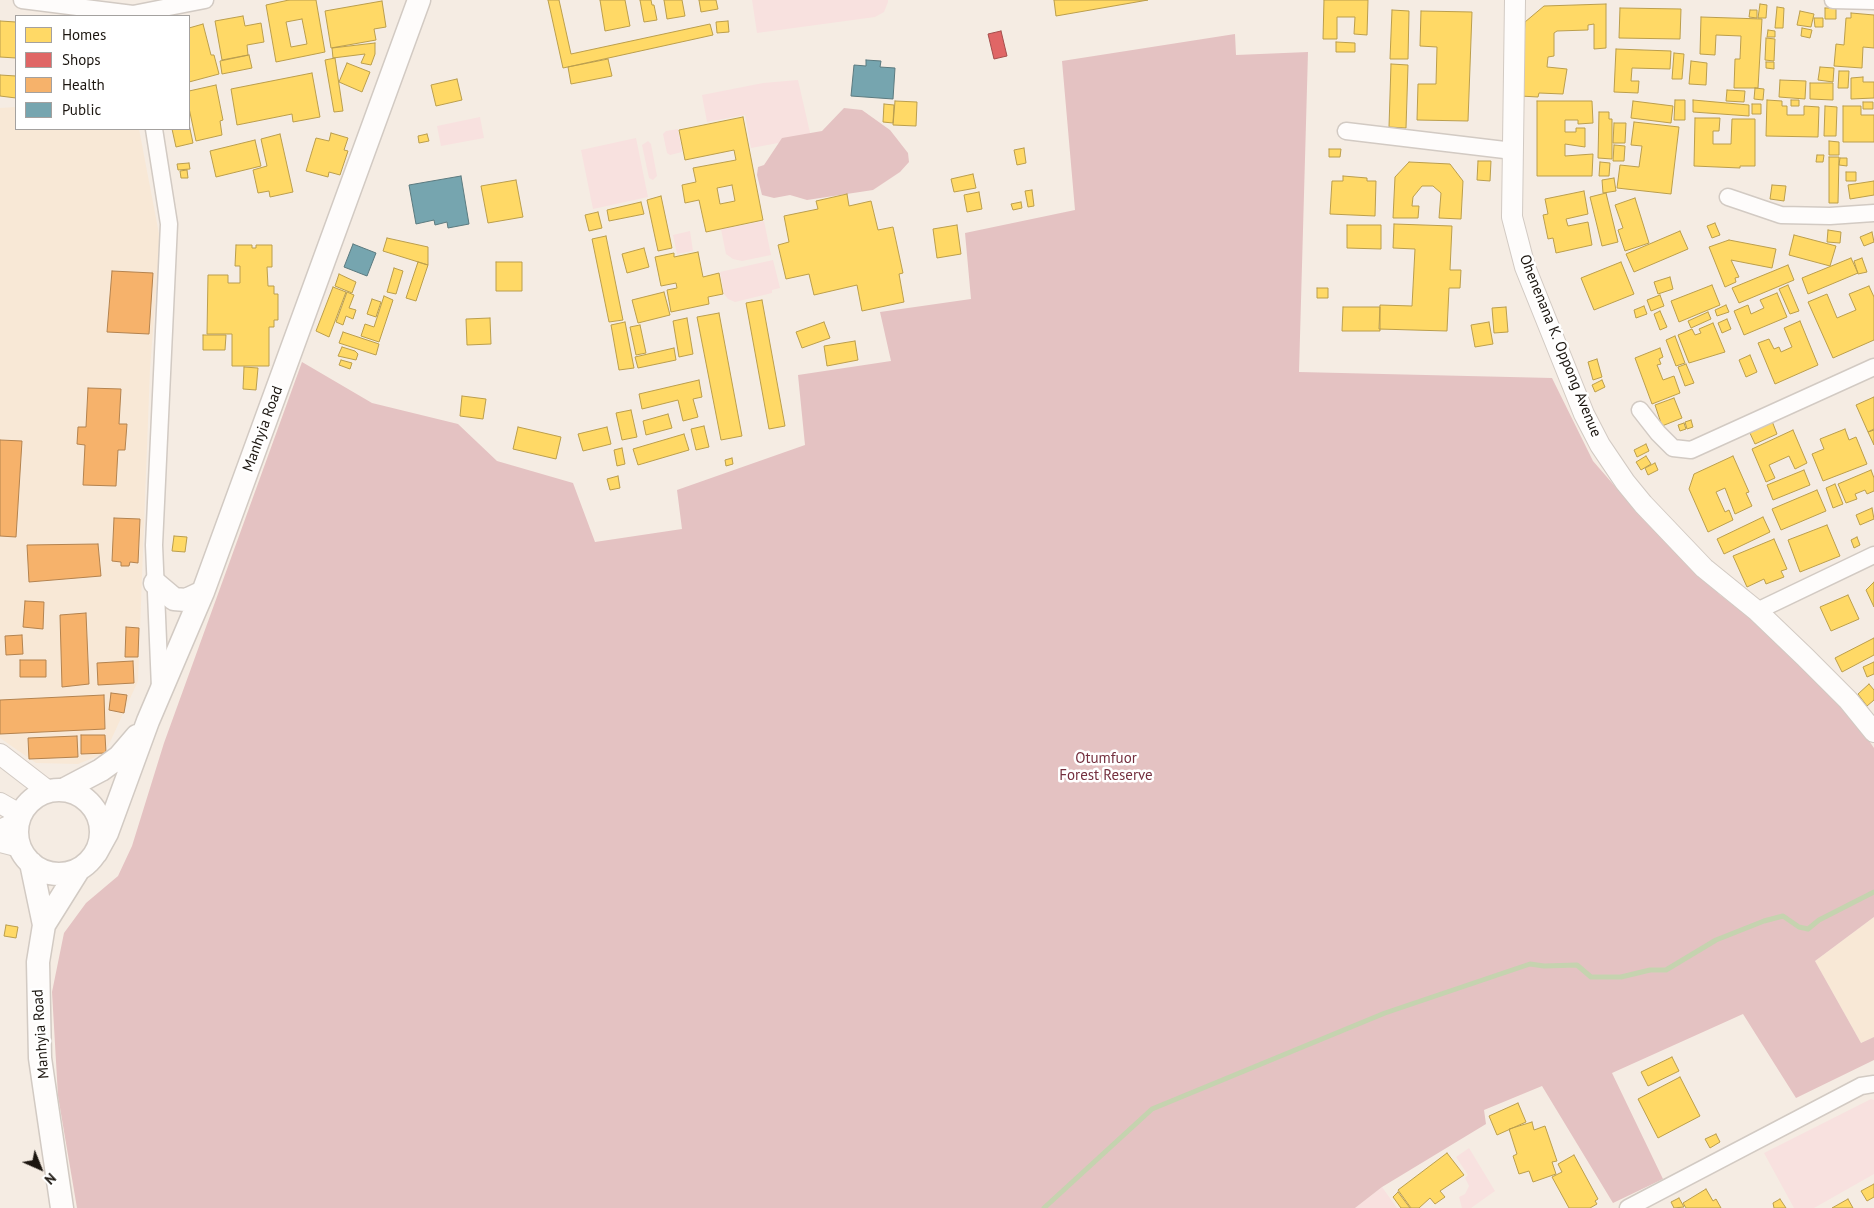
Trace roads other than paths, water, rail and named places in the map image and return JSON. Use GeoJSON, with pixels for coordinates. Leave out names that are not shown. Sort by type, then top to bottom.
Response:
{"type":"FeatureCollection","features":[{"type":"Feature","properties":{"kind":"main road","name":"Manhyia Road"},"geometry":{"type":"LineString","coordinates":[[96,853],[110,825],[148,721],[203,592],[419,0]]}},
{"type":"Feature","properties":{"kind":"main road"},"geometry":{"type":"LineString","coordinates":[[155,583],[174,599],[186,600],[203,592]]}},
{"type":"Feature","properties":{"kind":"main road"},"geometry":{"type":"LineString","coordinates":[[44,925],[17,851],[17,830],[13,822],[37,796],[56,791],[101,770],[119,757],[148,721]]}},
{"type":"Feature","properties":{"kind":"main road"},"geometry":{"type":"LineString","coordinates":[[17,851],[42,870],[54,874],[67,873],[79,869],[96,853],[100,840],[101,826],[96,812],[88,801],[76,794],[56,791]]}},
{"type":"Feature","properties":{"kind":"main road","name":"Manhyia Road"},"geometry":{"type":"LineString","coordinates":[[62,1208],[40,1058],[38,962],[44,925],[79,869]]}},
{"type":"Feature","properties":{"kind":"street"},"geometry":{"type":"LineString","coordinates":[[22,0],[132,10],[205,0]]}},
{"type":"Feature","properties":{"kind":"street","name":"Ohenenana K. Oppong Avenue"},"geometry":{"type":"LineString","coordinates":[[1515,0],[1512,217],[1525,267],[1584,414],[1600,445],[1625,482],[1684,547],[1704,568],[1757,611],[1848,700],[1874,732]]}},
{"type":"Feature","properties":{"kind":"street"},"geometry":{"type":"LineString","coordinates":[[1833,0],[1874,1]]}},
{"type":"Feature","properties":{"kind":"street"},"geometry":{"type":"LineString","coordinates":[[154,130],[169,224],[154,545],[160,692]]}},
{"type":"Feature","properties":{"kind":"street"},"geometry":{"type":"LineString","coordinates":[[1346,131],[1513,151]]}},
{"type":"Feature","properties":{"kind":"street"},"geometry":{"type":"LineString","coordinates":[[1728,197],[1781,215],[1830,216],[1874,213]]}},
{"type":"Feature","properties":{"kind":"street"},"geometry":{"type":"LineString","coordinates":[[1640,410],[1658,434],[1673,448],[1692,450],[1874,367]]}},
{"type":"Feature","properties":{"kind":"street"},"geometry":{"type":"LineString","coordinates":[[1757,611],[1874,555]]}},
{"type":"Feature","properties":{"kind":"street"},"geometry":{"type":"LineString","coordinates":[[0,754],[56,791]]}},
{"type":"Feature","properties":{"kind":"street"},"geometry":{"type":"LineString","coordinates":[[0,802],[13,822]]}},
{"type":"Feature","properties":{"kind":"street"},"geometry":{"type":"LineString","coordinates":[[1628,1208],[1861,1086],[1874,1084]]}},
{"type":"Feature","properties":{"kind":"waterway"},"geometry":{"type":"LineString","coordinates":[[1044,1208],[1152,1109],[1385,1013],[1530,964],[1544,966],[1577,965],[1591,977],[1621,977],[1650,970],[1666,970],[1716,940],[1764,921],[1783,916],[1799,927],[1808,929],[1819,920],[1874,892]]}},
{"type":"Feature","properties":{"kind":"park label","name":"Otumfuor Forest Reserve"},"geometry":{"type":"Point","coordinates":[1106,768]}}]}
